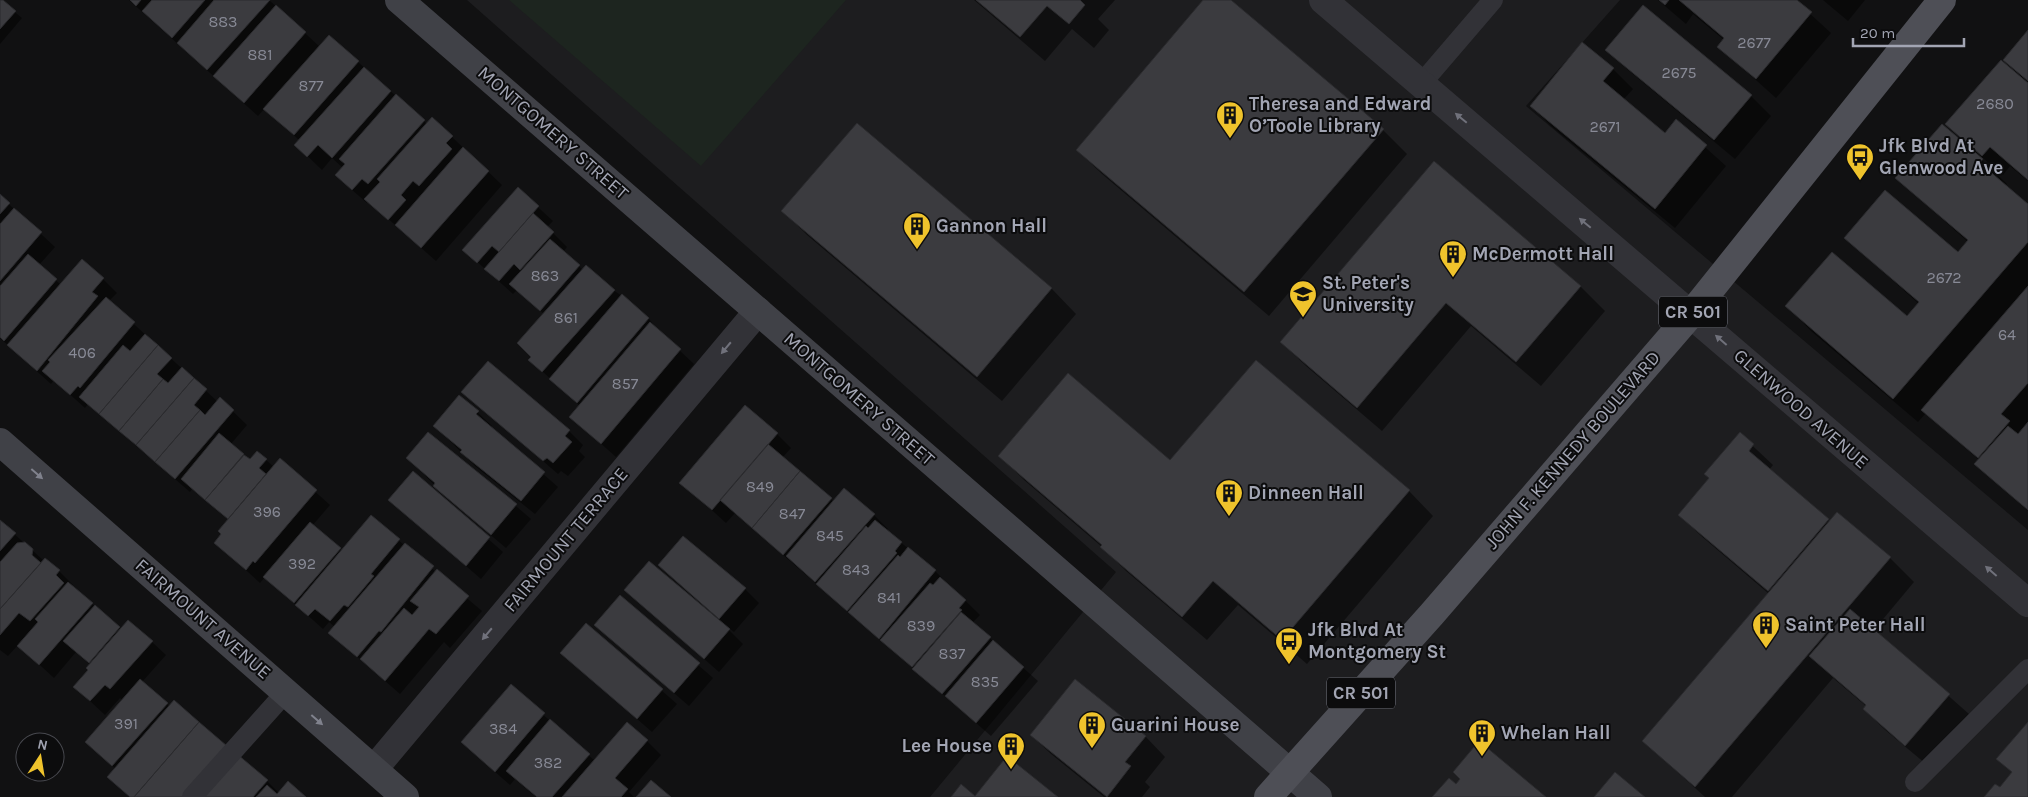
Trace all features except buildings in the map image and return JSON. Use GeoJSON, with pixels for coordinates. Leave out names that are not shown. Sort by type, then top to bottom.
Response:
{"type":"FeatureCollection","features":[{"type":"Feature","properties":{"kind":"main road","name":"MONTGOMERY STREET"},"geometry":{"type":"LineString","coordinates":[[399,0],[1318,797]]}},
{"type":"Feature","properties":{"kind":"main road","name":"JOHN F. KENNEDY BOULEVARD"},"geometry":{"type":"LineString","coordinates":[[1268,797],[1432,614],[1691,314],[1942,0]]}},
{"type":"Feature","properties":{"kind":"main road","name":"FAIRMOUNT AVENUE"},"geometry":{"type":"LineString","coordinates":[[0,442],[405,797]]}},
{"type":"Feature","properties":{"kind":"street","name":"GLENWOOD AVENUE"},"geometry":{"type":"LineString","coordinates":[[1323,0],[2028,603]]}},
{"type":"Feature","properties":{"kind":"street","name":"FAIRMOUNT TERRACE"},"geometry":{"type":"LineString","coordinates":[[374,769],[758,311]]}},
{"type":"Feature","properties":{"kind":"lane"},"geometry":{"type":"LineString","coordinates":[[1421,84],[1493,0]]}},
{"type":"Feature","properties":{"kind":"lane"},"geometry":{"type":"LineString","coordinates":[[1916,782],[2028,669]]}},
{"type":"Feature","properties":{"kind":"lane"},"geometry":{"type":"LineString","coordinates":[[192,797],[286,692]]}},
{"type":"Feature","properties":{"kind":"shaded area","name":"St. Peter's University"},"geometry":{"type":"Polygon","coordinates":[[[467,0],[1620,0],[1526,106],[2028,530],[2028,797],[930,797],[1116,572],[467,0]]]}},
{"type":"Feature","properties":{"kind":"shaded area"},"geometry":{"type":"Polygon","coordinates":[[[509,0],[846,0],[701,166],[509,0]]]}},
{"type":"Feature","properties":{"kind":"place","name":"Theresa and Edward O’Toole Library"},"geometry":{"type":"Point","coordinates":[1230,139]}},
{"type":"Feature","properties":{"kind":"place","name":"Jfk Blvd At Glenwood Ave"},"geometry":{"type":"Point","coordinates":[1860,181]}},
{"type":"Feature","properties":{"kind":"place","name":"Gannon Hall"},"geometry":{"type":"Point","coordinates":[917,250]}},
{"type":"Feature","properties":{"kind":"place","name":"McDermott Hall"},"geometry":{"type":"Point","coordinates":[1453,278]}},
{"type":"Feature","properties":{"kind":"place","name":"St. Peter's University"},"geometry":{"type":"Point","coordinates":[1303,318]}},
{"type":"Feature","properties":{"kind":"place","name":"Dinneen Hall"},"geometry":{"type":"Point","coordinates":[1229,517]}},
{"type":"Feature","properties":{"kind":"place","name":"Saint Peter Hall"},"geometry":{"type":"Point","coordinates":[1766,649]}},
{"type":"Feature","properties":{"kind":"place","name":"Jfk Blvd At Montgomery St"},"geometry":{"type":"Point","coordinates":[1289,665]}},
{"type":"Feature","properties":{"kind":"place","name":"Guarini House"},"geometry":{"type":"Point","coordinates":[1092,749]}},
{"type":"Feature","properties":{"kind":"place","name":"Whelan Hall"},"geometry":{"type":"Point","coordinates":[1482,757]}},
{"type":"Feature","properties":{"kind":"place","name":"Lee House"},"geometry":{"type":"Point","coordinates":[1011,770]}}]}
